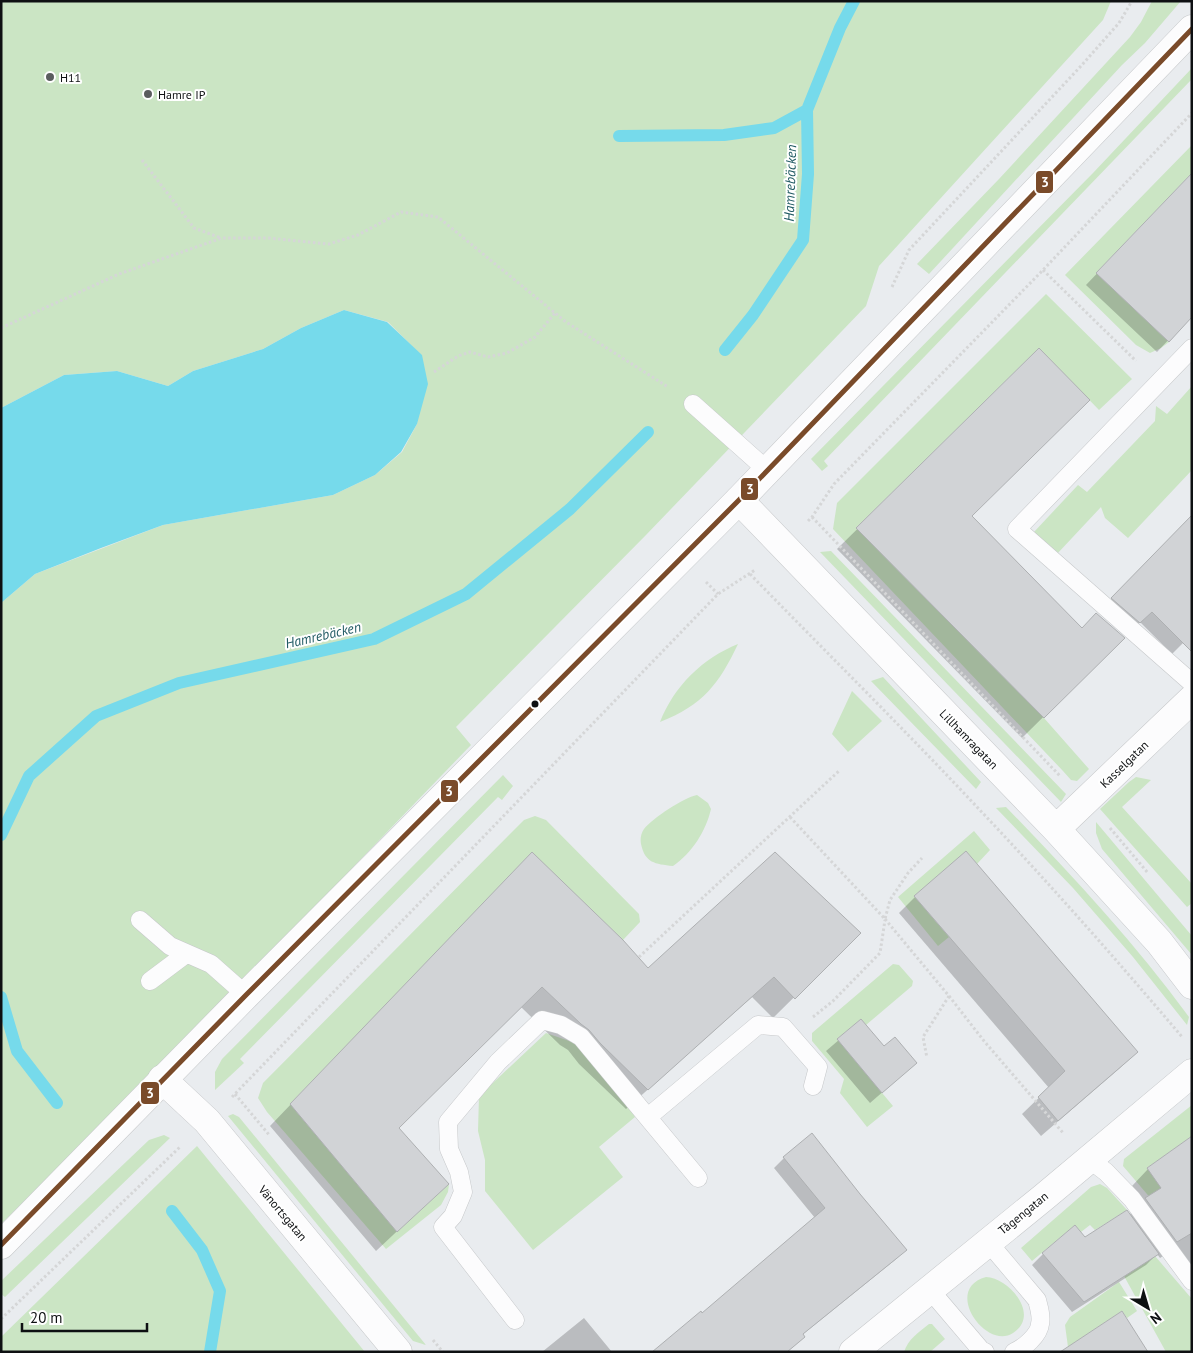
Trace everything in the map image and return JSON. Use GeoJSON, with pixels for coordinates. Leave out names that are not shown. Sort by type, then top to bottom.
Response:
{"type":"FeatureCollection","features":[{"type":"Feature","properties":{"kind":"street"},"geometry":{"type":"LineString","coordinates":[[1,1245],[246,995],[739,500],[1192,30]]}},
{"type":"Feature","properties":{"kind":"street","name":"Lillhamragatan"},"geometry":{"type":"LineString","coordinates":[[739,500],[1056,829],[1159,942],[1192,985]]}},
{"type":"Feature","properties":{"kind":"street","name":"Kasselgatan"},"geometry":{"type":"LineString","coordinates":[[1056,829],[1192,699]]}},
{"type":"Feature","properties":{"kind":"street","name":"Tågengatan"},"geometry":{"type":"LineString","coordinates":[[853,1352],[1192,1072]]}},
{"type":"Feature","properties":{"kind":"street","name":"Vänortsgatan"},"geometry":{"type":"LineString","coordinates":[[162,1080],[207,1121],[398,1352]]}},
{"type":"Feature","properties":{"kind":"lane"},"geometry":{"type":"LineString","coordinates":[[1192,348],[1017,529],[1192,683]]}},
{"type":"Feature","properties":{"kind":"lane"},"geometry":{"type":"LineString","coordinates":[[693,404],[768,470]]}},
{"type":"Feature","properties":{"kind":"lane"},"geometry":{"type":"LineString","coordinates":[[140,920],[170,946],[211,964],[246,995]]}},
{"type":"Feature","properties":{"kind":"lane"},"geometry":{"type":"LineString","coordinates":[[150,981],[186,954]]}},
{"type":"Feature","properties":{"kind":"lane"},"geometry":{"type":"LineString","coordinates":[[515,1320],[442,1227],[453,1216],[464,1192],[459,1172],[449,1149],[448,1122],[498,1062],[542,1020],[561,1025],[581,1037],[698,1178]]}},
{"type":"Feature","properties":{"kind":"lane"},"geometry":{"type":"LineString","coordinates":[[648,1117],[758,1025],[783,1027],[818,1067],[813,1086]]}},
{"type":"Feature","properties":{"kind":"lane"},"geometry":{"type":"LineString","coordinates":[[1089,1159],[1106,1172],[1132,1199],[1192,1281]]}},
{"type":"Feature","properties":{"kind":"lane"},"geometry":{"type":"LineString","coordinates":[[988,1242],[1037,1300],[1040,1312],[1040,1326],[1031,1339],[1014,1352]]}},
{"type":"Feature","properties":{"kind":"lane"},"geometry":{"type":"LineString","coordinates":[[930,1290],[981,1350],[985,1352]]}},
{"type":"Feature","properties":{"kind":"path"},"geometry":{"type":"LineString","coordinates":[[1,1319],[207,1121],[718,594],[750,574],[812,517],[834,484],[1043,270],[1192,113]]}},
{"type":"Feature","properties":{"kind":"path"},"geometry":{"type":"LineString","coordinates":[[142,160],[194,228],[222,238]]}},
{"type":"Feature","properties":{"kind":"path"},"geometry":{"type":"LineString","coordinates":[[1,328],[118,274],[222,238],[269,238],[329,244],[358,235],[401,212],[438,217],[566,322],[693,404]]}},
{"type":"Feature","properties":{"kind":"path"},"geometry":{"type":"LineString","coordinates":[[1043,270],[1158,383]]}},
{"type":"Feature","properties":{"kind":"path"},"geometry":{"type":"LineString","coordinates":[[434,372],[458,356],[470,352],[488,357],[506,353],[535,337],[555,313]]}},
{"type":"Feature","properties":{"kind":"path"},"geometry":{"type":"LineString","coordinates":[[812,517],[1119,838],[1150,875]]}},
{"type":"Feature","properties":{"kind":"path"},"geometry":{"type":"LineString","coordinates":[[750,574],[865,690],[990,821],[1093,933],[1186,1041]]}},
{"type":"Feature","properties":{"kind":"path"},"geometry":{"type":"LineString","coordinates":[[639,957],[840,770]]}},
{"type":"Feature","properties":{"kind":"path"},"geometry":{"type":"LineString","coordinates":[[790,817],[885,919],[1053,1124],[1089,1159]]}},
{"type":"Feature","properties":{"kind":"path"},"geometry":{"type":"LineString","coordinates":[[791,1036],[833,1001],[880,953],[890,900],[908,873],[922,858]]}},
{"type":"Feature","properties":{"kind":"path"},"geometry":{"type":"LineString","coordinates":[[927,1058],[923,1037],[949,996]]}},
{"type":"Feature","properties":{"kind":"green space"},"geometry":{"type":"Polygon","coordinates":[[[1,1],[1111,1],[1103,20],[879,266],[866,306],[646,535],[456,727],[471,745],[141,1087],[1,1224],[1,603],[35,574],[163,525],[333,495],[375,475],[402,452],[417,424],[421,355],[388,322],[344,310],[301,328],[263,349],[193,371],[168,386],[117,371],[64,375],[1,408],[1,1]]]}},
{"type":"Feature","properties":{"kind":"green space"},"geometry":{"type":"Polygon","coordinates":[[[1152,1],[1181,1],[1145,43],[1122,65],[929,274],[917,264],[999,179],[1130,37],[1141,22],[1152,1]]]}},
{"type":"Feature","properties":{"kind":"green space"},"geometry":{"type":"Polygon","coordinates":[[[1192,68],[1192,79],[824,461],[828,466],[822,471],[811,459],[1093,173],[1192,68]]]}},
{"type":"Feature","properties":{"kind":"green space"},"geometry":{"type":"Polygon","coordinates":[[[1192,145],[1192,173],[1096,273],[1169,342],[1150,353],[1136,345],[1065,275],[1192,145]]]}},
{"type":"Feature","properties":{"kind":"green space"},"geometry":{"type":"Polygon","coordinates":[[[1046,294],[1132,379],[1099,410],[1039,348],[856,528],[1044,718],[1089,769],[1077,781],[1071,780],[833,529],[837,503],[1046,294]]]}},
{"type":"Feature","properties":{"kind":"green space"},"geometry":{"type":"Polygon","coordinates":[[[1192,386],[1192,470],[1128,538],[1105,518],[1101,507],[1057,554],[1034,532],[1078,485],[1087,492],[1155,421],[1156,406],[1167,414],[1192,386]]]}},
{"type":"Feature","properties":{"kind":"green space"},"geometry":{"type":"Polygon","coordinates":[[[831,551],[1066,794],[1061,802],[820,552],[831,551]]]}},
{"type":"Feature","properties":{"kind":"green space"},"geometry":{"type":"Polygon","coordinates":[[[738,644],[724,671],[708,692],[688,708],[660,722],[673,697],[691,675],[713,657],[738,644]]]}},
{"type":"Feature","properties":{"kind":"green space"},"geometry":{"type":"Polygon","coordinates":[[[883,677],[981,782],[976,789],[871,681],[883,677]]]}},
{"type":"Feature","properties":{"kind":"green space"},"geometry":{"type":"Polygon","coordinates":[[[852,691],[882,721],[848,752],[832,734],[852,691]]]}},
{"type":"Feature","properties":{"kind":"green space"},"geometry":{"type":"Polygon","coordinates":[[[503,775],[513,786],[502,800],[498,797],[240,1059],[244,1063],[215,1090],[215,1072],[222,1059],[503,775]]]}},
{"type":"Feature","properties":{"kind":"green space"},"geometry":{"type":"Polygon","coordinates":[[[1136,777],[1151,780],[1122,807],[1192,884],[1192,903],[1187,907],[1100,809],[1136,777]]]}},
{"type":"Feature","properties":{"kind":"green space"},"geometry":{"type":"Polygon","coordinates":[[[697,795],[708,803],[711,809],[706,825],[692,848],[673,866],[656,863],[648,859],[641,842],[641,834],[644,829],[654,819],[669,809],[697,795]]]}},
{"type":"Feature","properties":{"kind":"green space"},"geometry":{"type":"Polygon","coordinates":[[[1006,807],[1124,935],[1189,1017],[1187,1025],[1133,957],[1073,888],[996,808],[1006,807]]]}},
{"type":"Feature","properties":{"kind":"green space"},"geometry":{"type":"Polygon","coordinates":[[[535,816],[546,820],[639,914],[640,922],[623,940],[532,853],[290,1104],[397,1232],[449,1184],[448,1192],[441,1205],[386,1249],[267,1112],[258,1098],[263,1083],[524,820],[535,816]]]}},
{"type":"Feature","properties":{"kind":"green space"},"geometry":{"type":"Polygon","coordinates":[[[1096,822],[1192,936],[1192,955],[1102,849],[1096,833],[1096,822]]]}},
{"type":"Feature","properties":{"kind":"green space"},"geometry":{"type":"Polygon","coordinates":[[[974,831],[990,850],[977,864],[966,852],[914,896],[949,937],[938,946],[898,897],[974,831]]]}},
{"type":"Feature","properties":{"kind":"green space"},"geometry":{"type":"Polygon","coordinates":[[[893,964],[899,965],[913,981],[912,986],[866,1025],[861,1019],[837,1039],[893,1106],[867,1127],[840,1093],[844,1079],[812,1041],[812,1033],[893,964]]]}},
{"type":"Feature","properties":{"kind":"green space"},"geometry":{"type":"Polygon","coordinates":[[[546,1033],[578,1044],[624,1099],[635,1117],[599,1147],[623,1177],[533,1250],[485,1191],[485,1160],[478,1131],[479,1096],[546,1033]]]}},
{"type":"Feature","properties":{"kind":"green space"},"geometry":{"type":"Polygon","coordinates":[[[1192,1105],[1192,1136],[1147,1168],[1175,1206],[1164,1214],[1123,1166],[1124,1159],[1192,1105]]]}},
{"type":"Feature","properties":{"kind":"green space"},"geometry":{"type":"Polygon","coordinates":[[[233,1114],[239,1117],[426,1345],[413,1341],[228,1116],[233,1114]]]}},
{"type":"Feature","properties":{"kind":"green space"},"geometry":{"type":"Polygon","coordinates":[[[164,1135],[170,1138],[5,1297],[1,1294],[1,1281],[149,1140],[164,1135]]]}},
{"type":"Feature","properties":{"kind":"green space"},"geometry":{"type":"Polygon","coordinates":[[[197,1146],[365,1352],[1,1352],[1,1337],[197,1146]]]}},
{"type":"Feature","properties":{"kind":"green space"},"geometry":{"type":"Polygon","coordinates":[[[1100,1184],[1107,1188],[1127,1210],[1095,1230],[1090,1225],[1081,1232],[1075,1225],[1032,1261],[1021,1248],[1091,1187],[1100,1184]]]}},
{"type":"Feature","properties":{"kind":"green space"},"geometry":{"type":"Polygon","coordinates":[[[1155,1256],[1192,1299],[1192,1352],[1166,1352],[1124,1276],[1155,1256]]]}},
{"type":"Feature","properties":{"kind":"green space"},"geometry":{"type":"Polygon","coordinates":[[[986,1277],[1004,1284],[1019,1299],[1024,1317],[1021,1325],[1013,1333],[1002,1336],[991,1334],[973,1316],[968,1305],[968,1293],[973,1284],[986,1277]]]}},
{"type":"Feature","properties":{"kind":"green space"},"geometry":{"type":"Polygon","coordinates":[[[1119,1282],[1137,1311],[1127,1318],[1122,1311],[1068,1347],[1065,1325],[1070,1317],[1119,1282]]]}},
{"type":"Feature","properties":{"kind":"green space"},"geometry":{"type":"Polygon","coordinates":[[[929,1324],[932,1324],[945,1339],[930,1352],[904,1352],[911,1340],[929,1324]]]}},
{"type":"Feature","properties":{"kind":"water"},"geometry":{"type":"Polygon","coordinates":[[[344,310],[387,322],[422,355],[428,384],[417,424],[401,452],[375,475],[333,495],[163,525],[35,574],[1,603],[1,408],[64,375],[117,371],[168,386],[193,371],[263,349],[301,328],[344,310]]]}},
{"type":"Feature","properties":{"kind":"building"},"geometry":{"type":"Polygon","coordinates":[[[1192,173],[1192,317],[1169,342],[1096,273],[1192,173]]]}},
{"type":"Feature","properties":{"kind":"building"},"geometry":{"type":"Polygon","coordinates":[[[1039,348],[1090,400],[972,516],[1082,628],[1096,613],[1125,638],[1044,718],[856,528],[1039,348]]]}},
{"type":"Feature","properties":{"kind":"building"},"geometry":{"type":"Polygon","coordinates":[[[1192,515],[1192,652],[1152,612],[1140,623],[1111,598],[1192,515]]]}},
{"type":"Feature","properties":{"kind":"building"},"geometry":{"type":"Polygon","coordinates":[[[966,851],[1138,1052],[1058,1121],[1038,1097],[1065,1071],[914,896],[966,851]]]}},
{"type":"Feature","properties":{"kind":"building"},"geometry":{"type":"Polygon","coordinates":[[[532,852],[623,940],[648,968],[775,852],[861,933],[795,999],[774,977],[648,1090],[589,1030],[542,987],[399,1128],[449,1184],[397,1232],[290,1104],[532,852]]]}},
{"type":"Feature","properties":{"kind":"building"},"geometry":{"type":"Polygon","coordinates":[[[861,1019],[884,1046],[895,1037],[917,1063],[882,1093],[837,1039],[861,1019]]]}},
{"type":"Feature","properties":{"kind":"building"},"geometry":{"type":"Polygon","coordinates":[[[812,1133],[907,1250],[803,1334],[805,1337],[787,1352],[652,1352],[701,1311],[702,1313],[825,1208],[783,1157],[812,1133]]]}},
{"type":"Feature","properties":{"kind":"building"},"geometry":{"type":"Polygon","coordinates":[[[1192,1136],[1192,1233],[1177,1242],[1145,1198],[1161,1188],[1147,1168],[1192,1136]]]}},
{"type":"Feature","properties":{"kind":"building"},"geometry":{"type":"Polygon","coordinates":[[[1127,1210],[1159,1254],[1084,1302],[1042,1253],[1075,1225],[1085,1237],[1127,1210]]]}},
{"type":"Feature","properties":{"kind":"building"},"geometry":{"type":"Polygon","coordinates":[[[1122,1311],[1148,1352],[1060,1352],[1122,1311]]]}},
{"type":"Feature","properties":{"kind":"waterway","name":"Hamrebäcken"},"geometry":{"type":"LineString","coordinates":[[725,350],[753,315],[803,240],[808,174],[807,110],[840,28],[854,1]]}},
{"type":"Feature","properties":{"kind":"waterway"},"geometry":{"type":"LineString","coordinates":[[619,136],[724,135],[774,128],[807,110]]}},
{"type":"Feature","properties":{"kind":"waterway","name":"Hamrebäcken"},"geometry":{"type":"LineString","coordinates":[[1,835],[29,776],[96,716],[179,683],[374,639],[466,594],[570,509],[648,432]]}},
{"type":"Feature","properties":{"kind":"waterway","name":"Hamrebäcken"},"geometry":{"type":"LineString","coordinates":[[1,997],[17,1051],[57,1103]]}},
{"type":"Feature","properties":{"kind":"waterway","name":"Hamrebäcken"},"geometry":{"type":"LineString","coordinates":[[172,1211],[202,1250],[220,1291],[210,1352]]}},
{"type":"Feature","properties":{"kind":"transit line","name":"3"},"geometry":{"type":"LineString","coordinates":[[1,1245],[246,995],[739,500],[1192,29]]}},
{"type":"Feature","properties":{"kind":"place","name":"H11"},"geometry":{"type":"Point","coordinates":[50,77]}},
{"type":"Feature","properties":{"kind":"place","name":"Hamre IP"},"geometry":{"type":"Point","coordinates":[148,94]}}]}
